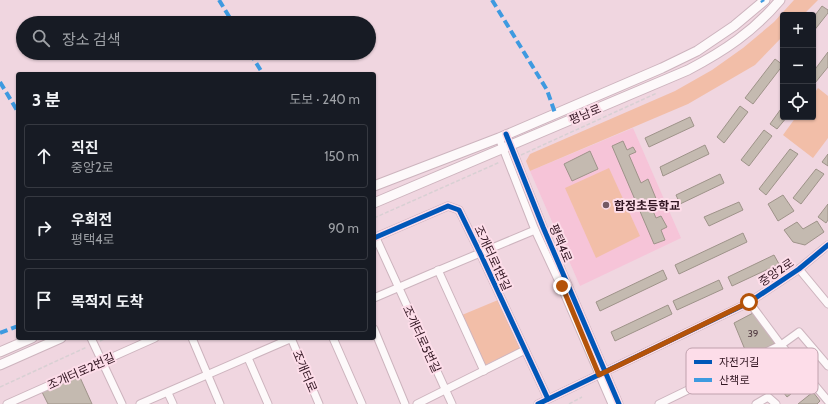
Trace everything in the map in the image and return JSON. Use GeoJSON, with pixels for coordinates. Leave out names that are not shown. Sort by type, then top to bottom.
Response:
{"type":"FeatureCollection","features":[{"type":"Feature","properties":{"kind":"main road","name":"평남로"},"geometry":{"type":"LineString","coordinates":[[376,185],[502,136],[655,71],[697,51],[734,26],[765,0]]}},
{"type":"Feature","properties":{"kind":"main road","name":"평남로"},"geometry":{"type":"LineString","coordinates":[[376,202],[688,70],[718,54],[742,37],[769,13],[780,0]]}},
{"type":"Feature","properties":{"kind":"main road"},"geometry":{"type":"LineString","coordinates":[[0,352],[27,340]]}},
{"type":"Feature","properties":{"kind":"main road"},"geometry":{"type":"LineString","coordinates":[[0,366],[56,340]]}},
{"type":"Feature","properties":{"kind":"street","name":"평택4로"},"geometry":{"type":"LineString","coordinates":[[502,136],[516,158],[602,373],[612,404]]}},
{"type":"Feature","properties":{"kind":"street","name":"평택4로"},"geometry":{"type":"LineString","coordinates":[[507,146],[508,159],[535,230],[602,373],[619,404]]}},
{"type":"Feature","properties":{"kind":"street","name":"조개터로1번길"},"geometry":{"type":"LineString","coordinates":[[376,238],[448,206],[459,210],[524,350],[544,402]]}},
{"type":"Feature","properties":{"kind":"street"},"geometry":{"type":"LineString","coordinates":[[376,297],[535,230]]}},
{"type":"Feature","properties":{"kind":"street","name":"조개터로5번길"},"geometry":{"type":"LineString","coordinates":[[376,240],[452,404]]}},
{"type":"Feature","properties":{"kind":"street","name":"중앙2로"},"geometry":{"type":"LineString","coordinates":[[544,402],[749,302],[799,269],[828,245]]}},
{"type":"Feature","properties":{"kind":"street"},"geometry":{"type":"LineString","coordinates":[[799,269],[828,304]]}},
{"type":"Feature","properties":{"kind":"street"},"geometry":{"type":"LineString","coordinates":[[438,270],[484,371]]}},
{"type":"Feature","properties":{"kind":"street"},"geometry":{"type":"LineString","coordinates":[[749,302],[784,348]]}},
{"type":"Feature","properties":{"kind":"street"},"geometry":{"type":"LineString","coordinates":[[775,348],[799,332],[813,348]]}},
{"type":"Feature","properties":{"kind":"street"},"geometry":{"type":"LineString","coordinates":[[376,334],[405,404]]}},
{"type":"Feature","properties":{"kind":"street","name":"조개터로2번길"},"geometry":{"type":"LineString","coordinates":[[6,404],[21,401],[102,361],[150,340]]}},
{"type":"Feature","properties":{"kind":"street"},"geometry":{"type":"LineString","coordinates":[[193,340],[220,404]]}},
{"type":"Feature","properties":{"kind":"street"},"geometry":{"type":"LineString","coordinates":[[140,404],[287,340]]}},
{"type":"Feature","properties":{"kind":"street","name":"조개터로"},"geometry":{"type":"LineString","coordinates":[[292,340],[319,404]]}},
{"type":"Feature","properties":{"kind":"street"},"geometry":{"type":"LineString","coordinates":[[334,340],[362,404]]}},
{"type":"Feature","properties":{"kind":"street"},"geometry":{"type":"LineString","coordinates":[[93,341],[122,404]]}},
{"type":"Feature","properties":{"kind":"street"},"geometry":{"type":"LineString","coordinates":[[417,404],[524,350]]}},
{"type":"Feature","properties":{"kind":"street"},"geometry":{"type":"LineString","coordinates":[[818,354],[828,366]]}},
{"type":"Feature","properties":{"kind":"street"},"geometry":{"type":"LineString","coordinates":[[248,358],[268,404]]}},
{"type":"Feature","properties":{"kind":"street"},"geometry":{"type":"LineString","coordinates":[[818,389],[828,401]]}},
{"type":"Feature","properties":{"kind":"street"},"geometry":{"type":"LineString","coordinates":[[659,404],[686,391]]}},
{"type":"Feature","properties":{"kind":"street"},"geometry":{"type":"LineString","coordinates":[[168,393],[173,404]]}},
{"type":"Feature","properties":{"kind":"street"},"geometry":{"type":"LineString","coordinates":[[674,397],[677,404]]}},
{"type":"Feature","properties":{"kind":"street"},"geometry":{"type":"LineString","coordinates":[[756,404],[768,398],[776,404]]}},
{"type":"Feature","properties":{"kind":"path"},"geometry":{"type":"LineString","coordinates":[[516,158],[662,91]]}},
{"type":"Feature","properties":{"kind":"path"},"geometry":{"type":"LineString","coordinates":[[376,217],[508,159]]}},
{"type":"Feature","properties":{"kind":"path"},"geometry":{"type":"LineString","coordinates":[[0,387],[93,341]]}},
{"type":"Feature","properties":{"kind":"path"},"geometry":{"type":"LineString","coordinates":[[569,404],[582,397]]}},
{"type":"Feature","properties":{"kind":"shaded area"},"geometry":{"type":"Polygon","coordinates":[[[794,0],[818,0],[806,12],[783,12],[794,0]]]}},
{"type":"Feature","properties":{"kind":"shaded area"},"geometry":{"type":"Polygon","coordinates":[[[780,15],[780,39],[755,65],[688,104],[530,171],[526,161],[530,154],[675,91],[712,70],[743,48],[780,15]]]}},
{"type":"Feature","properties":{"kind":"shaded area"},"geometry":{"type":"Polygon","coordinates":[[[818,88],[828,96],[828,138],[813,158],[783,135],[794,120],[816,120],[816,91],[818,88]]]}},
{"type":"Feature","properties":{"kind":"shaded area","name":"합정초등학교"},"geometry":{"type":"Polygon","coordinates":[[[633,128],[681,238],[580,286],[530,171],[633,128]]]}},
{"type":"Feature","properties":{"kind":"shaded area"},"geometry":{"type":"Polygon","coordinates":[[[609,168],[640,236],[596,258],[565,188],[609,168]]]}},
{"type":"Feature","properties":{"kind":"shaded area"},"geometry":{"type":"Polygon","coordinates":[[[498,300],[521,348],[485,365],[462,315],[498,300]]]}},
{"type":"Feature","properties":{"kind":"building"},"geometry":{"type":"Polygon","coordinates":[[[822,6],[828,10],[828,13],[816,28],[816,14],[822,6]]]}},
{"type":"Feature","properties":{"kind":"building"},"geometry":{"type":"Polygon","coordinates":[[[828,52],[828,67],[816,82],[816,68],[828,52]]]}},
{"type":"Feature","properties":{"kind":"building"},"geometry":{"type":"Polygon","coordinates":[[[775,59],[780,63],[780,69],[753,104],[745,98],[775,59]]]}},
{"type":"Feature","properties":{"kind":"building"},"geometry":{"type":"Polygon","coordinates":[[[740,106],[748,112],[724,143],[717,137],[740,106]]]}},
{"type":"Feature","properties":{"kind":"building"},"geometry":{"type":"Polygon","coordinates":[[[780,110],[780,120],[784,120],[777,129],[770,124],[780,110]]]}},
{"type":"Feature","properties":{"kind":"building"},"geometry":{"type":"Polygon","coordinates":[[[690,117],[694,126],[649,147],[645,138],[690,117]]]}},
{"type":"Feature","properties":{"kind":"building"},"geometry":{"type":"Polygon","coordinates":[[[764,130],[772,136],[749,166],[741,160],[764,130]]]}},
{"type":"Feature","properties":{"kind":"building"},"geometry":{"type":"Polygon","coordinates":[[[623,141],[627,150],[633,147],[636,152],[629,155],[641,183],[648,179],[657,201],[650,204],[656,218],[661,216],[667,227],[661,230],[665,240],[654,244],[612,146],[623,141]]]}},
{"type":"Feature","properties":{"kind":"building"},"geometry":{"type":"Polygon","coordinates":[[[705,145],[709,154],[663,176],[660,167],[705,145]]]}},
{"type":"Feature","properties":{"kind":"building"},"geometry":{"type":"Polygon","coordinates":[[[790,149],[798,154],[766,195],[759,189],[790,149]]]}},
{"type":"Feature","properties":{"kind":"building"},"geometry":{"type":"Polygon","coordinates":[[[590,151],[598,169],[572,181],[564,164],[590,151]]]}},
{"type":"Feature","properties":{"kind":"building"},"geometry":{"type":"Polygon","coordinates":[[[828,154],[828,166],[822,162],[828,154]]]}},
{"type":"Feature","properties":{"kind":"building"},"geometry":{"type":"Polygon","coordinates":[[[816,169],[824,174],[801,204],[793,198],[816,169]]]}},
{"type":"Feature","properties":{"kind":"building"},"geometry":{"type":"Polygon","coordinates":[[[720,174],[724,183],[680,204],[676,195],[720,174]]]}},
{"type":"Feature","properties":{"kind":"building"},"geometry":{"type":"Polygon","coordinates":[[[783,195],[794,211],[778,221],[768,204],[783,195]]]}},
{"type":"Feature","properties":{"kind":"building"},"geometry":{"type":"Polygon","coordinates":[[[739,202],[743,210],[709,226],[704,217],[739,202]]]}},
{"type":"Feature","properties":{"kind":"building"},"geometry":{"type":"Polygon","coordinates":[[[828,204],[828,220],[826,223],[818,217],[828,204]]]}},
{"type":"Feature","properties":{"kind":"building"},"geometry":{"type":"Polygon","coordinates":[[[817,221],[824,232],[805,245],[793,242],[784,230],[797,222],[803,229],[817,221]]]}},
{"type":"Feature","properties":{"kind":"building"},"geometry":{"type":"Polygon","coordinates":[[[743,233],[747,242],[679,274],[675,265],[743,233]]]}},
{"type":"Feature","properties":{"kind":"building"},"geometry":{"type":"Polygon","coordinates":[[[774,255],[779,264],[732,286],[728,277],[774,255]]]}},
{"type":"Feature","properties":{"kind":"building"},"geometry":{"type":"Polygon","coordinates":[[[663,270],[667,279],[600,311],[596,302],[663,270]]]}},
{"type":"Feature","properties":{"kind":"building"},"geometry":{"type":"Polygon","coordinates":[[[719,280],[723,289],[677,310],[673,301],[719,280]]]}},
{"type":"Feature","properties":{"kind":"building"},"geometry":{"type":"Polygon","coordinates":[[[668,305],[672,314],[615,341],[611,332],[668,305]]]}},
{"type":"Feature","properties":{"kind":"building"},"geometry":{"type":"Polygon","coordinates":[[[753,313],[776,343],[766,348],[744,348],[734,323],[753,313]]]}},
{"type":"Feature","properties":{"kind":"building"},"geometry":{"type":"Polygon","coordinates":[[[78,373],[92,404],[48,404],[41,390],[78,373]]]}},
{"type":"Feature","properties":{"kind":"building"},"geometry":{"type":"Polygon","coordinates":[[[810,394],[815,394],[820,401],[817,404],[798,404],[810,394]]]}},
{"type":"Feature","properties":{"kind":"marked path"},"geometry":{"type":"LineString","coordinates":[[219,0],[229,16]]}},
{"type":"Feature","properties":{"kind":"marked path"},"geometry":{"type":"LineString","coordinates":[[492,0],[547,90],[555,113]]}},
{"type":"Feature","properties":{"kind":"marked path"},"geometry":{"type":"LineString","coordinates":[[254,60],[262,72]]}},
{"type":"Feature","properties":{"kind":"marked path"},"geometry":{"type":"LineString","coordinates":[[0,82],[16,109]]}},
{"type":"Feature","properties":{"kind":"marked path"},"geometry":{"type":"LineString","coordinates":[[0,333],[16,327]]}},
{"type":"Feature","properties":{"kind":"cycle path"},"geometry":{"type":"LineString","coordinates":[[506,134],[543,227],[619,404]]}},
{"type":"Feature","properties":{"kind":"cycle path"},"geometry":{"type":"LineString","coordinates":[[376,237],[448,206],[459,210],[548,399]]}},
{"type":"Feature","properties":{"kind":"cycle path"},"geometry":{"type":"LineString","coordinates":[[538,404],[748,303],[799,269],[828,245]]}},
{"type":"Feature","properties":{"kind":"place","name":"합정초등학교"},"geometry":{"type":"Point","coordinates":[606,205]}},
{"type":"Feature","properties":{"kind":"route"},"geometry":{"type":"LineString","coordinates":[[562,286],[599,375],[728,314],[749,302]]}}]}
